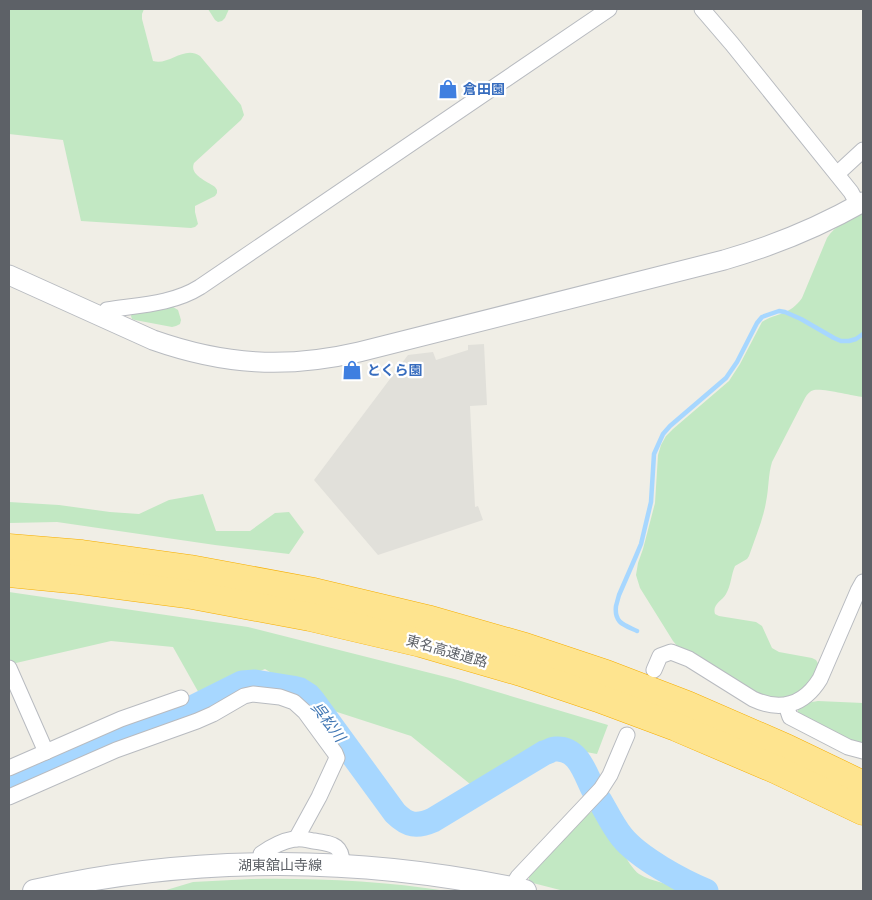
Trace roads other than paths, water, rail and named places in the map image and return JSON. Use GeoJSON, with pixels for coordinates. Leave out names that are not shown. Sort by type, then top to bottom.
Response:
{"type":"FeatureCollection","features":[{"type":"Feature","properties":{"kind":"highway","name":"東名高速道路"},"geometry":{"type":"LineString","coordinates":[[9,548],[82,554],[190,569],[314,592],[427,619],[525,647],[606,674],[687,705],[863,784]]}},
{"type":"Feature","properties":{"kind":"highway","name":"東名高速道路"},"geometry":{"type":"LineString","coordinates":[[9,574],[80,580],[188,594],[310,617],[421,643],[521,672],[676,727],[777,770],[863,811]]}},
{"type":"Feature","properties":{"kind":"main road","name":"湖東舘山寺線"},"geometry":{"type":"LineString","coordinates":[[34,891],[98,879],[159,871],[261,865],[342,866],[403,871],[516,890]]}},
{"type":"Feature","properties":{"kind":"street"},"geometry":{"type":"LineString","coordinates":[[104,317],[107,310],[178,298],[190,294],[609,9]]}},
{"type":"Feature","properties":{"kind":"street"},"geometry":{"type":"LineString","coordinates":[[9,274],[153,340],[175,348],[244,362],[282,363],[314,361],[337,357],[724,260],[764,248],[796,235],[861,204],[702,9]]}},
{"type":"Feature","properties":{"kind":"street"},"geometry":{"type":"LineString","coordinates":[[837,174],[863,150]]}},
{"type":"Feature","properties":{"kind":"street"},"geometry":{"type":"LineString","coordinates":[[654,670],[660,656],[671,652],[690,659],[763,704],[774,706],[796,702],[806,697],[820,679],[863,582]]}},
{"type":"Feature","properties":{"kind":"street"},"geometry":{"type":"LineString","coordinates":[[9,668],[46,752]]}},
{"type":"Feature","properties":{"kind":"street"},"geometry":{"type":"LineString","coordinates":[[9,797],[116,750],[213,714],[244,696],[263,694],[288,699],[300,707],[337,758],[319,797],[296,839]]}},
{"type":"Feature","properties":{"kind":"street"},"geometry":{"type":"LineString","coordinates":[[9,768],[121,720],[181,698]]}},
{"type":"Feature","properties":{"kind":"street"},"geometry":{"type":"LineString","coordinates":[[786,705],[790,717],[848,747],[863,752]]}},
{"type":"Feature","properties":{"kind":"street"},"geometry":{"type":"LineString","coordinates":[[516,890],[518,877],[601,789],[610,775],[627,735]]}},
{"type":"Feature","properties":{"kind":"street"},"geometry":{"type":"LineString","coordinates":[[261,865],[261,854],[272,847],[296,839],[333,845],[343,855],[342,866]]}},
{"type":"Feature","properties":{"kind":"waterway"},"geometry":{"type":"LineString","coordinates":[[637,631],[618,620],[616,606],[641,544],[651,502],[654,454],[663,434],[726,378],[762,317],[779,311],[785,312],[841,341],[856,339],[863,334]]}},
{"type":"Feature","properties":{"kind":"waterway","name":"呉松川"},"geometry":{"type":"LineString","coordinates":[[9,782],[126,732],[192,708],[242,683],[255,682],[292,688],[308,695],[395,813],[409,823],[422,824],[433,820],[544,753],[554,749],[563,749],[570,752],[580,762],[593,789]]}},
{"type":"Feature","properties":{"kind":"waterway","name":"呉松川"},"geometry":{"type":"LineString","coordinates":[[600,801],[622,837],[639,853],[661,868],[706,891]]}},
{"type":"Feature","properties":{"kind":"place","name":"倉田園"},"geometry":{"type":"Point","coordinates":[448,89]}},
{"type":"Feature","properties":{"kind":"place","name":"とくら園"},"geometry":{"type":"Point","coordinates":[352,370]}}]}
